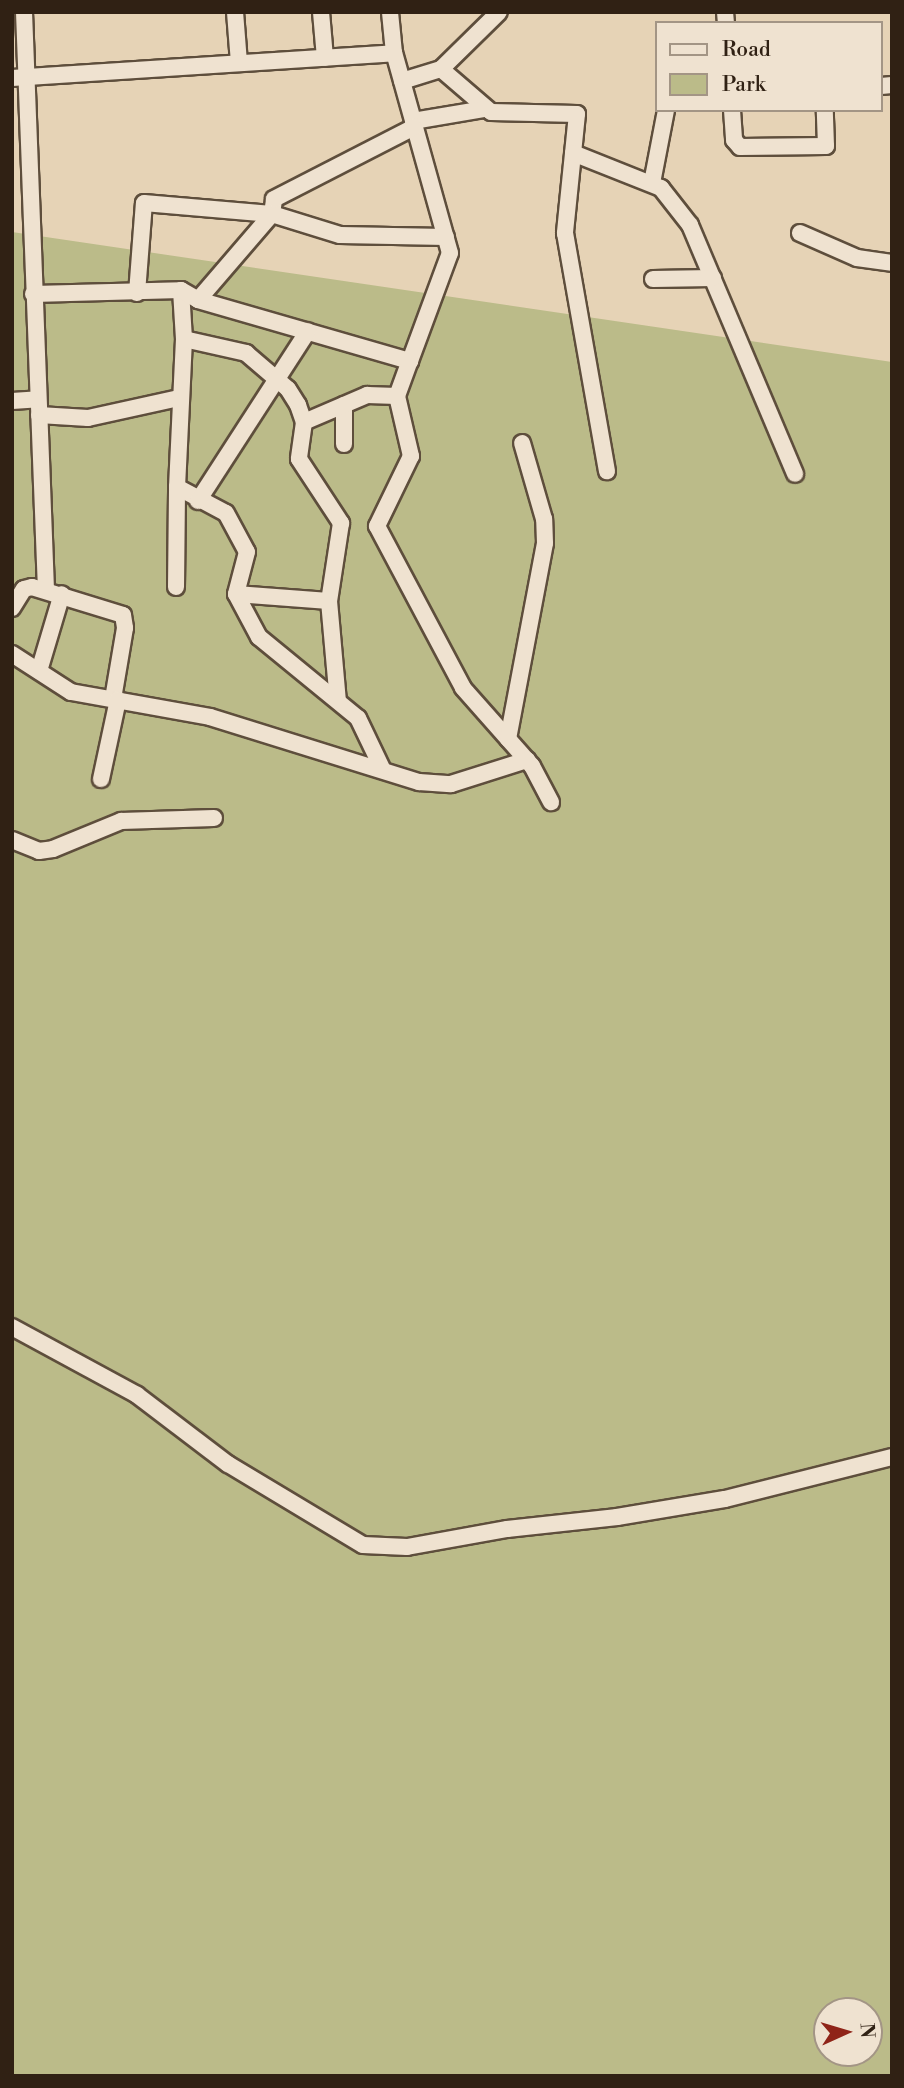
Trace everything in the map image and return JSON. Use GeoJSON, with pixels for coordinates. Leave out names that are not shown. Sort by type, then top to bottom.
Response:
{"type":"FeatureCollection","features":[{"type":"Feature","properties":{"kind":"street"},"geometry":{"type":"LineString","coordinates":[[235,12],[239,63]]}},
{"type":"Feature","properties":{"kind":"street"},"geometry":{"type":"LineString","coordinates":[[321,12],[325,58]]}},
{"type":"Feature","properties":{"kind":"street"},"geometry":{"type":"LineString","coordinates":[[390,12],[394,53],[450,253],[397,396],[411,456],[377,526],[463,688],[527,760],[551,802]]}},
{"type":"Feature","properties":{"kind":"street"},"geometry":{"type":"LineString","coordinates":[[402,81],[441,69],[499,12]]}},
{"type":"Feature","properties":{"kind":"street"},"geometry":{"type":"LineString","coordinates":[[12,46],[25,18]]}},
{"type":"Feature","properties":{"kind":"street"},"geometry":{"type":"LineString","coordinates":[[25,18],[19,77],[39,407],[54,592],[39,671]]}},
{"type":"Feature","properties":{"kind":"street"},"geometry":{"type":"LineString","coordinates":[[19,77],[394,53]]}},
{"type":"Feature","properties":{"kind":"street"},"geometry":{"type":"LineString","coordinates":[[441,69],[485,109],[497,114],[574,112],[565,233],[607,471]]}},
{"type":"Feature","properties":{"kind":"street"},"geometry":{"type":"LineString","coordinates":[[198,300],[272,214],[274,199],[414,124],[485,109]]}},
{"type":"Feature","properties":{"kind":"street"},"geometry":{"type":"LineString","coordinates":[[652,183],[666,112]]}},
{"type":"Feature","properties":{"kind":"street"},"geometry":{"type":"LineString","coordinates":[[732,112],[734,140],[740,147],[826,146],[825,112]]}},
{"type":"Feature","properties":{"kind":"street"},"geometry":{"type":"LineString","coordinates":[[573,153],[652,183],[670,197],[690,225],[795,474]]}},
{"type":"Feature","properties":{"kind":"street"},"geometry":{"type":"LineString","coordinates":[[137,293],[144,203],[272,214],[340,235],[446,237]]}},
{"type":"Feature","properties":{"kind":"street"},"geometry":{"type":"LineString","coordinates":[[800,233],[866,261],[892,263]]}},
{"type":"Feature","properties":{"kind":"street"},"geometry":{"type":"LineString","coordinates":[[653,279],[713,278]]}},
{"type":"Feature","properties":{"kind":"street"},"geometry":{"type":"LineString","coordinates":[[33,294],[181,290],[198,300],[410,361]]}},
{"type":"Feature","properties":{"kind":"street"},"geometry":{"type":"LineString","coordinates":[[176,587],[179,398],[184,339],[181,290]]}},
{"type":"Feature","properties":{"kind":"street"},"geometry":{"type":"LineString","coordinates":[[198,501],[308,331]]}},
{"type":"Feature","properties":{"kind":"street"},"geometry":{"type":"LineString","coordinates":[[184,339],[246,353],[288,389],[304,422],[299,459],[341,523],[329,601],[338,701]]}},
{"type":"Feature","properties":{"kind":"street"},"geometry":{"type":"LineString","coordinates":[[304,422],[367,395],[397,396]]}},
{"type":"Feature","properties":{"kind":"street"},"geometry":{"type":"LineString","coordinates":[[12,401],[88,418],[179,398]]}},
{"type":"Feature","properties":{"kind":"street"},"geometry":{"type":"LineString","coordinates":[[344,405],[344,444]]}},
{"type":"Feature","properties":{"kind":"street"},"geometry":{"type":"LineString","coordinates":[[508,739],[545,543],[544,520],[522,443]]}},
{"type":"Feature","properties":{"kind":"street"},"geometry":{"type":"LineString","coordinates":[[177,487],[198,501],[226,513],[247,552],[236,594],[258,637],[338,701],[360,723],[382,768]]}},
{"type":"Feature","properties":{"kind":"street"},"geometry":{"type":"LineString","coordinates":[[12,608],[26,588],[54,592],[123,615],[125,628],[116,700],[101,779]]}},
{"type":"Feature","properties":{"kind":"street"},"geometry":{"type":"LineString","coordinates":[[236,594],[329,601]]}},
{"type":"Feature","properties":{"kind":"street"},"geometry":{"type":"LineString","coordinates":[[12,654],[71,692],[210,717],[434,785],[463,781],[527,760]]}},
{"type":"Feature","properties":{"kind":"street"},"geometry":{"type":"LineString","coordinates":[[12,840],[39,850],[53,849],[121,821],[214,818]]}},
{"type":"Feature","properties":{"kind":"street"},"geometry":{"type":"LineString","coordinates":[[12,1327],[137,1395],[228,1464],[363,1545],[407,1548],[507,1529],[725,1499],[892,1457]]}},
{"type":"Feature","properties":{"kind":"green space"},"geometry":{"type":"Polygon","coordinates":[[[12,232],[892,362],[892,2076],[12,2076],[12,232]]]}}]}
